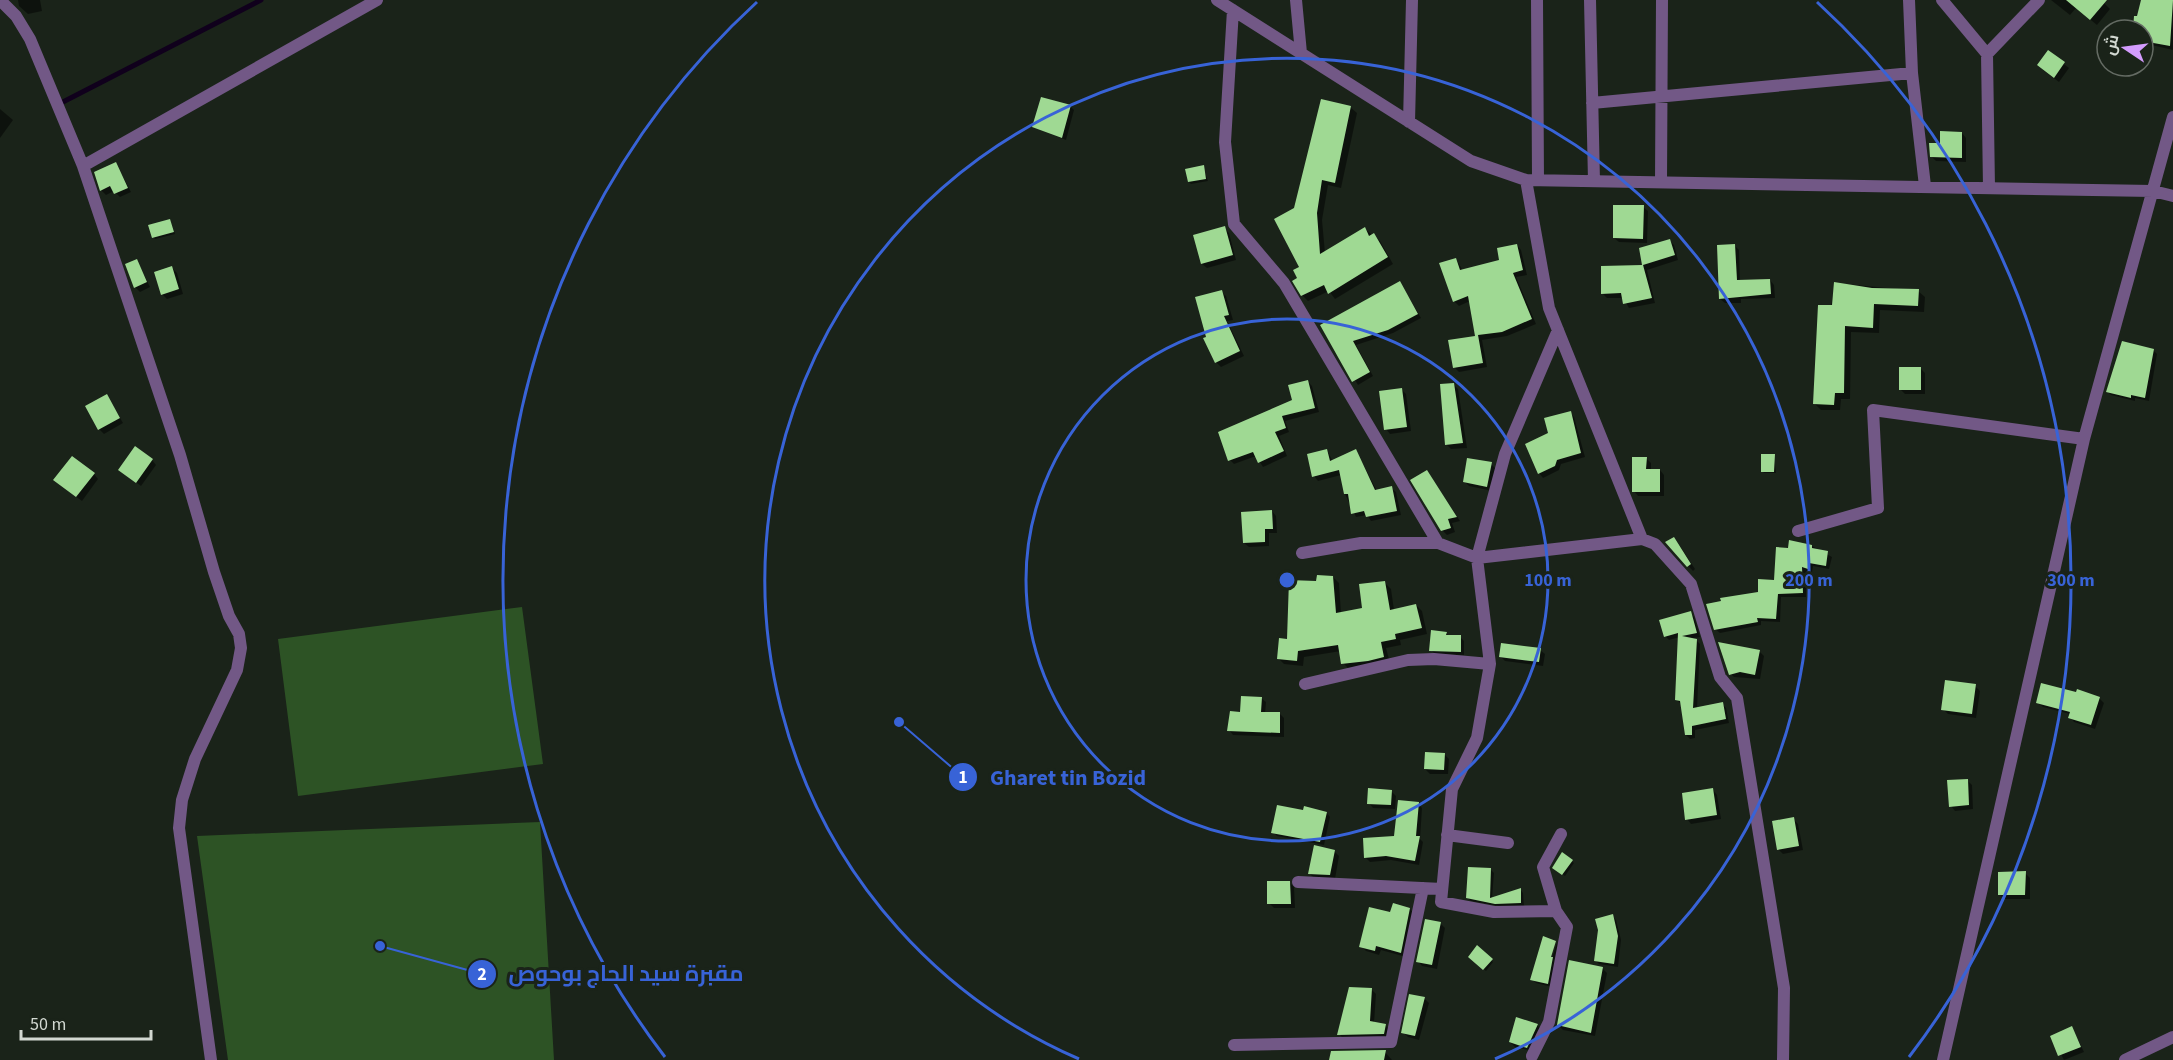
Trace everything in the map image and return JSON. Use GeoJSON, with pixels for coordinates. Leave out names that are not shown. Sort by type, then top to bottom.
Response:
{"type":"FeatureCollection","features":[{"type":"Feature","properties":{"kind":"street"},"geometry":{"type":"LineString","coordinates":[[0,0],[16,16],[30,39],[83,166],[180,455],[214,573],[229,615],[239,634],[241,648],[237,670],[195,759],[182,800],[179,828],[211,1060]]}},
{"type":"Feature","properties":{"kind":"street"},"geometry":{"type":"LineString","coordinates":[[83,166],[377,0]]}},
{"type":"Feature","properties":{"kind":"street"},"geometry":{"type":"LineString","coordinates":[[1217,0],[1471,161],[1532,180],[2154,191],[2173,196]]}},
{"type":"Feature","properties":{"kind":"street"},"geometry":{"type":"LineString","coordinates":[[1296,0],[1301,53]]}},
{"type":"Feature","properties":{"kind":"street"},"geometry":{"type":"LineString","coordinates":[[1409,122],[1412,0]]}},
{"type":"Feature","properties":{"kind":"street"},"geometry":{"type":"LineString","coordinates":[[1538,0],[1532,180],[1549,308],[1642,539]]}},
{"type":"Feature","properties":{"kind":"street"},"geometry":{"type":"LineString","coordinates":[[1590,0],[1594,181]]}},
{"type":"Feature","properties":{"kind":"street"},"geometry":{"type":"LineString","coordinates":[[1661,182],[1662,0]]}},
{"type":"Feature","properties":{"kind":"street"},"geometry":{"type":"LineString","coordinates":[[1908,0],[1912,73],[1925,186]]}},
{"type":"Feature","properties":{"kind":"street"},"geometry":{"type":"LineString","coordinates":[[1942,0],[1987,54],[1989,188]]}},
{"type":"Feature","properties":{"kind":"street"},"geometry":{"type":"LineString","coordinates":[[1987,54],[2038,0]]}},
{"type":"Feature","properties":{"kind":"street"},"geometry":{"type":"LineString","coordinates":[[1233,10],[1225,142],[1234,224],[1284,283],[1438,543]]}},
{"type":"Feature","properties":{"kind":"street"},"geometry":{"type":"LineString","coordinates":[[1592,103],[1912,73]]}},
{"type":"Feature","properties":{"kind":"street"},"geometry":{"type":"LineString","coordinates":[[1943,1060],[2085,440],[2173,117]]}},
{"type":"Feature","properties":{"kind":"street"},"geometry":{"type":"LineString","coordinates":[[1556,911],[1494,912],[1441,902],[1452,789],[1478,738],[1490,664],[1477,558],[1505,454],[1558,330]]}},
{"type":"Feature","properties":{"kind":"street"},"geometry":{"type":"LineString","coordinates":[[1798,531],[1878,508],[1873,410],[2085,440]]}},
{"type":"Feature","properties":{"kind":"street"},"geometry":{"type":"LineString","coordinates":[[1302,553],[1361,543],[1438,543],[1477,558],[1642,539],[1655,544],[1690,584],[1720,677],[1737,698],[1784,988],[1783,1060]]}},
{"type":"Feature","properties":{"kind":"street"},"geometry":{"type":"LineString","coordinates":[[1305,684],[1408,660],[1434,659],[1490,664]]}},
{"type":"Feature","properties":{"kind":"street"},"geometry":{"type":"LineString","coordinates":[[1532,1056],[1549,1022],[1559,979],[1567,927],[1556,911],[1543,867],[1561,834]]}},
{"type":"Feature","properties":{"kind":"street"},"geometry":{"type":"LineString","coordinates":[[1447,835],[1508,843]]}},
{"type":"Feature","properties":{"kind":"street"},"geometry":{"type":"LineString","coordinates":[[1298,882],[1442,889]]}},
{"type":"Feature","properties":{"kind":"street"},"geometry":{"type":"LineString","coordinates":[[1234,1045],[1390,1042],[1423,888]]}},
{"type":"Feature","properties":{"kind":"street"},"geometry":{"type":"LineString","coordinates":[[2125,1060],[2173,1037]]}},
{"type":"Feature","properties":{"kind":"green space"},"geometry":{"type":"Polygon","coordinates":[[[522,607],[543,764],[298,796],[278,639],[522,607]]]}},
{"type":"Feature","properties":{"kind":"green space"},"geometry":{"type":"Polygon","coordinates":[[[540,822],[554,1060],[228,1060],[197,836],[540,822]]]}},
{"type":"Feature","properties":{"kind":"building"},"geometry":{"type":"Polygon","coordinates":[[[2066,0],[2107,0],[2090,20],[2066,0]]]}},
{"type":"Feature","properties":{"kind":"building"},"geometry":{"type":"Polygon","coordinates":[[[2141,0],[2173,0],[2170,46],[2155,43],[2155,18],[2134,18],[2137,16],[2141,0]]]}},
{"type":"Feature","properties":{"kind":"building"},"geometry":{"type":"Polygon","coordinates":[[[2048,50],[2065,62],[2054,78],[2037,65],[2048,50]]]}},
{"type":"Feature","properties":{"kind":"building"},"geometry":{"type":"Polygon","coordinates":[[[1041,97],[1071,105],[1062,138],[1032,127],[1041,97]]]}},
{"type":"Feature","properties":{"kind":"building"},"geometry":{"type":"Polygon","coordinates":[[[1321,99],[1351,106],[1335,183],[1322,180],[1317,213],[1320,254],[1365,227],[1369,236],[1374,233],[1388,257],[1328,294],[1324,285],[1301,296],[1292,281],[1297,278],[1293,270],[1299,267],[1274,219],[1294,208],[1321,99]]]}},
{"type":"Feature","properties":{"kind":"building"},"geometry":{"type":"Polygon","coordinates":[[[1940,131],[1962,132],[1962,158],[1930,157],[1929,143],[1940,143],[1940,131]]]}},
{"type":"Feature","properties":{"kind":"building"},"geometry":{"type":"Polygon","coordinates":[[[116,162],[128,188],[114,194],[110,186],[100,191],[94,172],[116,162]]]}},
{"type":"Feature","properties":{"kind":"building"},"geometry":{"type":"Polygon","coordinates":[[[1204,165],[1206,179],[1188,182],[1185,169],[1204,165]]]}},
{"type":"Feature","properties":{"kind":"building"},"geometry":{"type":"Polygon","coordinates":[[[1613,205],[1644,205],[1643,239],[1613,238],[1613,205]]]}},
{"type":"Feature","properties":{"kind":"building"},"geometry":{"type":"Polygon","coordinates":[[[170,219],[174,232],[152,238],[148,225],[170,219]]]}},
{"type":"Feature","properties":{"kind":"building"},"geometry":{"type":"Polygon","coordinates":[[[1225,226],[1233,255],[1201,264],[1193,235],[1225,226]]]}},
{"type":"Feature","properties":{"kind":"building"},"geometry":{"type":"Polygon","coordinates":[[[1670,239],[1675,255],[1643,265],[1652,298],[1623,304],[1621,293],[1601,294],[1601,266],[1642,265],[1639,248],[1670,239]]]}},
{"type":"Feature","properties":{"kind":"building"},"geometry":{"type":"Polygon","coordinates":[[[1517,244],[1523,270],[1513,273],[1532,319],[1502,332],[1478,335],[1483,363],[1453,368],[1448,340],[1475,336],[1468,296],[1453,302],[1439,263],[1456,258],[1460,270],[1499,260],[1497,248],[1517,244]]]}},
{"type":"Feature","properties":{"kind":"building"},"geometry":{"type":"Polygon","coordinates":[[[1735,244],[1737,280],[1770,279],[1771,294],[1719,299],[1717,245],[1735,244]]]}},
{"type":"Feature","properties":{"kind":"building"},"geometry":{"type":"Polygon","coordinates":[[[137,259],[147,282],[134,288],[125,264],[137,259]]]}},
{"type":"Feature","properties":{"kind":"building"},"geometry":{"type":"Polygon","coordinates":[[[172,266],[179,289],[161,295],[154,272],[172,266]]]}},
{"type":"Feature","properties":{"kind":"building"},"geometry":{"type":"Polygon","coordinates":[[[1400,281],[1418,314],[1388,330],[1353,341],[1370,372],[1352,382],[1320,325],[1400,281]]]}},
{"type":"Feature","properties":{"kind":"building"},"geometry":{"type":"Polygon","coordinates":[[[1834,282],[1872,288],[1919,289],[1918,306],[1874,304],[1873,328],[1845,326],[1844,393],[1835,393],[1834,405],[1813,404],[1818,305],[1832,305],[1834,282]]]}},
{"type":"Feature","properties":{"kind":"building"},"geometry":{"type":"Polygon","coordinates":[[[1222,290],[1229,315],[1224,316],[1240,351],[1215,363],[1203,338],[1206,337],[1195,297],[1222,290]]]}},
{"type":"Feature","properties":{"kind":"building"},"geometry":{"type":"Polygon","coordinates":[[[2122,341],[2154,349],[2145,398],[2131,395],[2131,398],[2106,392],[2122,341]]]}},
{"type":"Feature","properties":{"kind":"building"},"geometry":{"type":"Polygon","coordinates":[[[1899,367],[1921,367],[1921,390],[1899,390],[1899,367]]]}},
{"type":"Feature","properties":{"kind":"building"},"geometry":{"type":"Polygon","coordinates":[[[1308,380],[1315,408],[1282,416],[1286,428],[1275,432],[1284,451],[1258,463],[1253,452],[1228,461],[1218,432],[1292,400],[1288,385],[1308,380]]]}},
{"type":"Feature","properties":{"kind":"building"},"geometry":{"type":"Polygon","coordinates":[[[1454,383],[1463,443],[1445,445],[1440,384],[1454,383]]]}},
{"type":"Feature","properties":{"kind":"building"},"geometry":{"type":"Polygon","coordinates":[[[1402,388],[1407,427],[1384,430],[1379,391],[1402,388]]]}},
{"type":"Feature","properties":{"kind":"building"},"geometry":{"type":"Polygon","coordinates":[[[107,394],[120,418],[98,430],[85,406],[107,394]]]}},
{"type":"Feature","properties":{"kind":"building"},"geometry":{"type":"Polygon","coordinates":[[[1571,411],[1581,453],[1557,460],[1555,466],[1538,474],[1525,444],[1548,433],[1544,418],[1571,411]]]}},
{"type":"Feature","properties":{"kind":"building"},"geometry":{"type":"Polygon","coordinates":[[[135,446],[153,459],[136,483],[118,470],[135,446]]]}},
{"type":"Feature","properties":{"kind":"building"},"geometry":{"type":"Polygon","coordinates":[[[1327,449],[1330,461],[1356,449],[1375,490],[1392,486],[1397,511],[1366,517],[1364,511],[1351,514],[1348,494],[1344,494],[1339,470],[1312,477],[1307,454],[1327,449]]]}},
{"type":"Feature","properties":{"kind":"building"},"geometry":{"type":"Polygon","coordinates":[[[1761,454],[1775,454],[1774,472],[1761,472],[1761,454]]]}},
{"type":"Feature","properties":{"kind":"building"},"geometry":{"type":"Polygon","coordinates":[[[72,456],[95,473],[76,497],[53,480],[72,456]]]}},
{"type":"Feature","properties":{"kind":"building"},"geometry":{"type":"Polygon","coordinates":[[[1632,457],[1647,457],[1646,469],[1660,469],[1660,492],[1632,492],[1632,457]]]}},
{"type":"Feature","properties":{"kind":"building"},"geometry":{"type":"Polygon","coordinates":[[[1467,458],[1492,462],[1487,487],[1463,482],[1467,458]]]}},
{"type":"Feature","properties":{"kind":"building"},"geometry":{"type":"Polygon","coordinates":[[[1427,470],[1457,517],[1448,519],[1451,528],[1441,531],[1410,480],[1427,470]]]}},
{"type":"Feature","properties":{"kind":"building"},"geometry":{"type":"Polygon","coordinates":[[[1272,510],[1273,529],[1265,529],[1265,542],[1243,543],[1241,512],[1272,510]]]}},
{"type":"Feature","properties":{"kind":"building"},"geometry":{"type":"Polygon","coordinates":[[[1674,537],[1691,564],[1687,567],[1665,542],[1674,537]]]}},
{"type":"Feature","properties":{"kind":"building"},"geometry":{"type":"Polygon","coordinates":[[[1789,540],[1828,551],[1826,566],[1809,563],[1808,569],[1802,567],[1803,593],[1778,594],[1776,619],[1757,618],[1758,622],[1714,630],[1706,604],[1721,601],[1720,598],[1758,592],[1758,579],[1774,580],[1776,547],[1788,548],[1789,540]]]}},
{"type":"Feature","properties":{"kind":"building"},"geometry":{"type":"Polygon","coordinates":[[[1317,575],[1333,576],[1336,613],[1362,608],[1359,584],[1385,581],[1390,610],[1416,604],[1422,628],[1395,634],[1396,639],[1381,642],[1384,657],[1368,661],[1341,664],[1338,645],[1298,651],[1297,661],[1277,659],[1279,638],[1287,639],[1289,580],[1316,581],[1317,575]]]}},
{"type":"Feature","properties":{"kind":"building"},"geometry":{"type":"Polygon","coordinates":[[[1691,611],[1697,633],[1682,636],[1697,639],[1693,708],[1723,702],[1726,719],[1692,726],[1692,735],[1685,735],[1680,701],[1675,700],[1678,633],[1664,637],[1659,620],[1691,611]]]}},
{"type":"Feature","properties":{"kind":"building"},"geometry":{"type":"Polygon","coordinates":[[[1431,630],[1447,632],[1446,635],[1461,635],[1461,652],[1429,651],[1431,630]]]}},
{"type":"Feature","properties":{"kind":"building"},"geometry":{"type":"Polygon","coordinates":[[[1718,642],[1760,650],[1755,675],[1740,672],[1729,675],[1718,642]]]}},
{"type":"Feature","properties":{"kind":"building"},"geometry":{"type":"Polygon","coordinates":[[[1501,643],[1541,648],[1539,662],[1499,657],[1501,643]]]}},
{"type":"Feature","properties":{"kind":"building"},"geometry":{"type":"Polygon","coordinates":[[[1945,680],[1976,684],[1972,714],[1941,710],[1945,680]]]}},
{"type":"Feature","properties":{"kind":"building"},"geometry":{"type":"Polygon","coordinates":[[[2041,683],[2076,692],[2077,689],[2100,697],[2091,725],[2068,718],[2070,712],[2036,703],[2041,683]]]}},
{"type":"Feature","properties":{"kind":"building"},"geometry":{"type":"Polygon","coordinates":[[[1241,696],[1262,697],[1261,712],[1280,712],[1280,733],[1227,731],[1230,711],[1240,712],[1241,696]]]}},
{"type":"Feature","properties":{"kind":"building"},"geometry":{"type":"Polygon","coordinates":[[[1425,752],[1445,753],[1444,770],[1424,769],[1425,752]]]}},
{"type":"Feature","properties":{"kind":"building"},"geometry":{"type":"Polygon","coordinates":[[[1968,779],[1969,805],[1949,807],[1947,780],[1968,779]]]}},
{"type":"Feature","properties":{"kind":"building"},"geometry":{"type":"Polygon","coordinates":[[[1368,788],[1392,790],[1391,805],[1367,804],[1368,788]]]}},
{"type":"Feature","properties":{"kind":"building"},"geometry":{"type":"Polygon","coordinates":[[[1713,788],[1717,815],[1685,820],[1682,793],[1713,788]]]}},
{"type":"Feature","properties":{"kind":"building"},"geometry":{"type":"Polygon","coordinates":[[[1398,800],[1419,802],[1416,836],[1420,836],[1415,861],[1386,856],[1364,858],[1363,838],[1394,836],[1398,800]]]}},
{"type":"Feature","properties":{"kind":"building"},"geometry":{"type":"Polygon","coordinates":[[[1277,805],[1303,810],[1304,806],[1327,812],[1320,842],[1271,833],[1277,805]]]}},
{"type":"Feature","properties":{"kind":"building"},"geometry":{"type":"Polygon","coordinates":[[[1794,817],[1799,846],[1777,850],[1772,821],[1794,817]]]}},
{"type":"Feature","properties":{"kind":"building"},"geometry":{"type":"Polygon","coordinates":[[[1314,845],[1335,850],[1330,875],[1308,874],[1314,845]]]}},
{"type":"Feature","properties":{"kind":"building"},"geometry":{"type":"Polygon","coordinates":[[[1562,852],[1573,860],[1562,875],[1552,868],[1562,852]]]}},
{"type":"Feature","properties":{"kind":"building"},"geometry":{"type":"Polygon","coordinates":[[[1468,867],[1491,868],[1490,898],[1521,888],[1521,903],[1495,904],[1466,898],[1468,867]]]}},
{"type":"Feature","properties":{"kind":"building"},"geometry":{"type":"Polygon","coordinates":[[[2026,871],[2025,895],[1998,895],[1998,872],[2026,871]]]}},
{"type":"Feature","properties":{"kind":"building"},"geometry":{"type":"Polygon","coordinates":[[[1267,881],[1290,881],[1291,904],[1267,904],[1267,881]]]}},
{"type":"Feature","properties":{"kind":"building"},"geometry":{"type":"Polygon","coordinates":[[[1393,903],[1410,908],[1401,953],[1376,946],[1375,951],[1359,947],[1369,907],[1390,912],[1393,903]]]}},
{"type":"Feature","properties":{"kind":"building"},"geometry":{"type":"Polygon","coordinates":[[[1613,914],[1618,936],[1614,964],[1594,961],[1598,930],[1595,919],[1613,914]]]}},
{"type":"Feature","properties":{"kind":"building"},"geometry":{"type":"Polygon","coordinates":[[[1425,919],[1441,922],[1432,965],[1416,962],[1425,919]]]}},
{"type":"Feature","properties":{"kind":"building"},"geometry":{"type":"Polygon","coordinates":[[[1543,936],[1556,941],[1551,957],[1553,957],[1548,984],[1530,980],[1543,936]]]}},
{"type":"Feature","properties":{"kind":"building"},"geometry":{"type":"Polygon","coordinates":[[[1477,945],[1493,959],[1483,970],[1468,957],[1477,945]]]}},
{"type":"Feature","properties":{"kind":"building"},"geometry":{"type":"Polygon","coordinates":[[[1569,960],[1603,967],[1591,1033],[1557,1025],[1569,960]]]}},
{"type":"Feature","properties":{"kind":"building"},"geometry":{"type":"Polygon","coordinates":[[[1349,987],[1372,988],[1370,1021],[1386,1024],[1384,1034],[1337,1035],[1349,987]]]}},
{"type":"Feature","properties":{"kind":"building"},"geometry":{"type":"Polygon","coordinates":[[[1409,994],[1425,997],[1415,1036],[1401,1033],[1409,994]]]}},
{"type":"Feature","properties":{"kind":"building"},"geometry":{"type":"Polygon","coordinates":[[[1516,1017],[1538,1024],[1527,1048],[1509,1042],[1516,1017]]]}},
{"type":"Feature","properties":{"kind":"building"},"geometry":{"type":"Polygon","coordinates":[[[2072,1026],[2081,1047],[2058,1056],[2050,1036],[2072,1026]]]}},
{"type":"Feature","properties":{"kind":"building"},"geometry":{"type":"Polygon","coordinates":[[[1386,1050],[1384,1060],[1329,1060],[1331,1051],[1386,1050]]]}},
{"type":"Feature","properties":{"kind":"waterway"},"geometry":{"type":"LineString","coordinates":[[59,104],[261,0]]}},
{"type":"Feature","properties":{"kind":"place","name":"Gharet tin Bozid"},"geometry":{"type":"Point","coordinates":[899,722]}},
{"type":"Feature","properties":{"kind":"place","name":"مقبرة سيد الحاج بوحوص"},"geometry":{"type":"Point","coordinates":[380,946]}}]}
